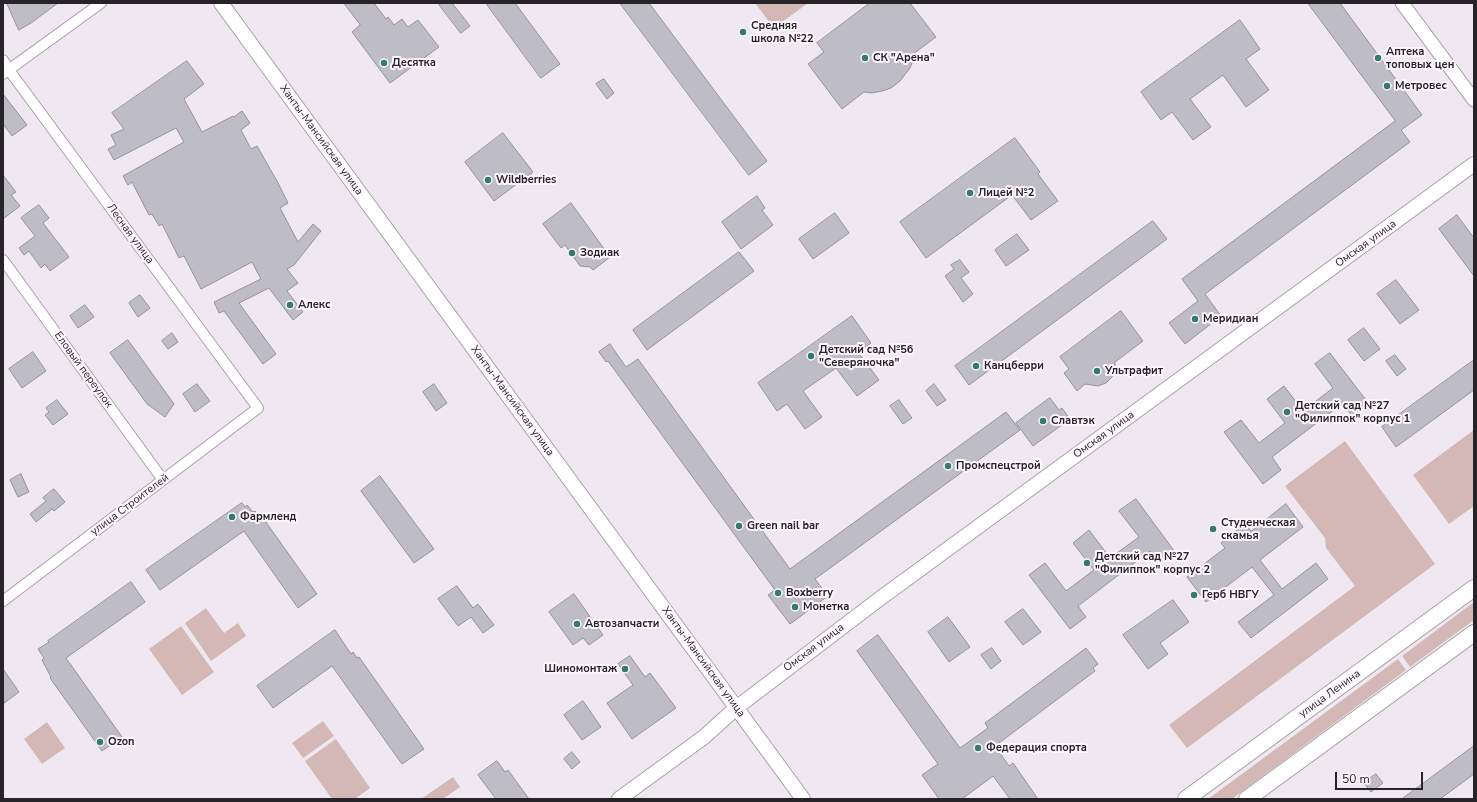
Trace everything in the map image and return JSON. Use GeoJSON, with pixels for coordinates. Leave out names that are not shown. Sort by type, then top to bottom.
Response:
{"type":"FeatureCollection","features":[{"type":"Feature","properties":{"kind":"main road","name":"Ханты-Мансийская улица"},"geometry":{"type":"LineString","coordinates":[[220,3],[803,799]]}},
{"type":"Feature","properties":{"kind":"main road","name":"Омская улица"},"geometry":{"type":"LineString","coordinates":[[619,799],[704,736],[736,708],[884,596],[1474,164]]}},
{"type":"Feature","properties":{"kind":"main road","name":"улица Ленина"},"geometry":{"type":"LineString","coordinates":[[1186,799],[1474,588]]}},
{"type":"Feature","properties":{"kind":"main road"},"geometry":{"type":"LineString","coordinates":[[1247,799],[1474,633]]}},
{"type":"Feature","properties":{"kind":"street"},"geometry":{"type":"LineString","coordinates":[[6,72],[102,3]]}},
{"type":"Feature","properties":{"kind":"street"},"geometry":{"type":"LineString","coordinates":[[1402,3],[1474,100]]}},
{"type":"Feature","properties":{"kind":"street","name":"Лесная улица"},"geometry":{"type":"LineString","coordinates":[[3,60],[6,72],[258,408]]}},
{"type":"Feature","properties":{"kind":"street","name":"Еловый переулок"},"geometry":{"type":"LineString","coordinates":[[3,260],[162,480]]}},
{"type":"Feature","properties":{"kind":"street","name":"улица Строителей"},"geometry":{"type":"LineString","coordinates":[[3,601],[258,408]]}},
{"type":"Feature","properties":{"kind":"shaded area"},"geometry":{"type":"Polygon","coordinates":[[[755,3],[808,3],[774,28],[755,3]]]}},
{"type":"Feature","properties":{"kind":"shaded area"},"geometry":{"type":"Polygon","coordinates":[[[1474,430],[1474,506],[1449,524],[1413,475],[1474,430]]]}},
{"type":"Feature","properties":{"kind":"shaded area"},"geometry":{"type":"Polygon","coordinates":[[[1345,441],[1435,564],[1187,748],[1169,725],[1355,586],[1326,548],[1325,538],[1285,486],[1345,441]]]}},
{"type":"Feature","properties":{"kind":"shaded area"},"geometry":{"type":"Polygon","coordinates":[[[1474,602],[1474,620],[1410,667],[1402,656],[1474,602]]]}},
{"type":"Feature","properties":{"kind":"shaded area"},"geometry":{"type":"Polygon","coordinates":[[[206,608],[224,633],[238,623],[246,636],[211,661],[185,623],[206,608]]]}},
{"type":"Feature","properties":{"kind":"shaded area"},"geometry":{"type":"Polygon","coordinates":[[[181,626],[214,672],[182,695],[149,649],[181,626]]]}},
{"type":"Feature","properties":{"kind":"shaded area"},"geometry":{"type":"Polygon","coordinates":[[[1398,659],[1406,670],[1232,799],[1208,799],[1398,659]]]}},
{"type":"Feature","properties":{"kind":"shaded area"},"geometry":{"type":"Polygon","coordinates":[[[323,721],[334,736],[303,758],[292,743],[323,721]]]}},
{"type":"Feature","properties":{"kind":"shaded area"},"geometry":{"type":"Polygon","coordinates":[[[47,722],[65,748],[42,764],[24,739],[47,722]]]}},
{"type":"Feature","properties":{"kind":"shaded area"},"geometry":{"type":"Polygon","coordinates":[[[336,739],[370,788],[355,799],[332,799],[305,761],[336,739]]]}},
{"type":"Feature","properties":{"kind":"shaded area"},"geometry":{"type":"Polygon","coordinates":[[[453,777],[460,787],[443,799],[421,799],[453,777]]]}},
{"type":"Feature","properties":{"kind":"building"},"geometry":{"type":"Polygon","coordinates":[[[7,3],[58,3],[19,30],[7,3]]]}},
{"type":"Feature","properties":{"kind":"building"},"geometry":{"type":"Polygon","coordinates":[[[344,3],[374,3],[386,19],[388,17],[394,25],[402,19],[408,27],[418,20],[439,47],[390,83],[352,32],[360,25],[344,3]]]}},
{"type":"Feature","properties":{"kind":"building"},"geometry":{"type":"Polygon","coordinates":[[[438,3],[452,3],[470,26],[461,33],[438,3]]]}},
{"type":"Feature","properties":{"kind":"building"},"geometry":{"type":"Polygon","coordinates":[[[486,3],[515,3],[560,64],[541,78],[486,3]]]}},
{"type":"Feature","properties":{"kind":"building"},"geometry":{"type":"Polygon","coordinates":[[[620,3],[649,3],[767,161],[749,175],[620,3]]]}},
{"type":"Feature","properties":{"kind":"building","name":"СК \"Арена\""},"geometry":{"type":"Polygon","coordinates":[[[870,3],[910,3],[936,37],[913,54],[913,61],[910,68],[900,81],[891,88],[872,93],[864,92],[842,109],[808,64],[824,52],[817,43],[870,3]]]}},
{"type":"Feature","properties":{"kind":"building"},"geometry":{"type":"Polygon","coordinates":[[[1308,3],[1340,3],[1422,115],[1401,130],[1410,142],[1205,294],[1221,316],[1185,344],[1169,323],[1198,301],[1182,279],[1395,121],[1308,3]]]}},
{"type":"Feature","properties":{"kind":"building"},"geometry":{"type":"Polygon","coordinates":[[[1240,20],[1260,49],[1246,59],[1269,90],[1246,107],[1223,75],[1190,99],[1211,127],[1193,140],[1172,112],[1161,120],[1141,92],[1240,20]]]}},
{"type":"Feature","properties":{"kind":"building"},"geometry":{"type":"Polygon","coordinates":[[[187,61],[204,84],[184,99],[202,132],[233,116],[234,117],[242,111],[250,123],[241,130],[251,149],[257,146],[277,181],[288,203],[280,208],[298,242],[313,224],[321,231],[294,265],[287,269],[298,283],[287,291],[303,312],[293,320],[269,288],[239,303],[276,354],[263,364],[224,311],[219,313],[214,302],[261,279],[252,262],[201,289],[184,256],[179,258],[162,224],[159,226],[152,214],[149,215],[132,182],[128,185],[123,176],[184,142],[176,128],[114,160],[108,149],[116,145],[111,135],[124,129],[112,113],[187,61]]]}},
{"type":"Feature","properties":{"kind":"building"},"geometry":{"type":"Polygon","coordinates":[[[604,79],[614,93],[607,99],[596,84],[604,79]]]}},
{"type":"Feature","properties":{"kind":"building"},"geometry":{"type":"Polygon","coordinates":[[[3,94],[27,125],[12,136],[3,124],[3,94]]]}},
{"type":"Feature","properties":{"kind":"building"},"geometry":{"type":"Polygon","coordinates":[[[503,133],[533,172],[494,201],[465,162],[503,133]]]}},
{"type":"Feature","properties":{"kind":"building"},"geometry":{"type":"Polygon","coordinates":[[[1015,138],[1040,172],[1038,174],[1058,201],[1031,220],[1012,195],[926,258],[900,222],[1015,138]]]}},
{"type":"Feature","properties":{"kind":"building"},"geometry":{"type":"Polygon","coordinates":[[[3,175],[16,192],[11,195],[20,206],[3,219],[3,175]]]}},
{"type":"Feature","properties":{"kind":"building"},"geometry":{"type":"Polygon","coordinates":[[[757,196],[765,208],[762,210],[773,225],[741,249],[722,222],[757,196]]]}},
{"type":"Feature","properties":{"kind":"building"},"geometry":{"type":"Polygon","coordinates":[[[571,203],[610,257],[593,270],[590,267],[580,266],[565,245],[561,248],[543,224],[571,203]]]}},
{"type":"Feature","properties":{"kind":"building"},"geometry":{"type":"Polygon","coordinates":[[[39,205],[49,218],[43,223],[69,257],[50,271],[45,264],[41,268],[29,251],[24,255],[19,248],[35,236],[21,218],[39,205]]]}},
{"type":"Feature","properties":{"kind":"building"},"geometry":{"type":"Polygon","coordinates":[[[835,213],[849,233],[813,259],[799,239],[835,213]]]}},
{"type":"Feature","properties":{"kind":"building"},"geometry":{"type":"Polygon","coordinates":[[[1457,215],[1474,238],[1474,276],[1439,229],[1457,215]]]}},
{"type":"Feature","properties":{"kind":"building"},"geometry":{"type":"Polygon","coordinates":[[[1153,221],[1167,239],[969,385],[955,366],[1153,221]]]}},
{"type":"Feature","properties":{"kind":"building"},"geometry":{"type":"Polygon","coordinates":[[[1017,234],[1029,250],[1006,266],[995,250],[1017,234]]]}},
{"type":"Feature","properties":{"kind":"building"},"geometry":{"type":"Polygon","coordinates":[[[739,252],[754,271],[647,350],[633,330],[739,252]]]}},
{"type":"Feature","properties":{"kind":"building"},"geometry":{"type":"Polygon","coordinates":[[[960,260],[969,272],[961,278],[973,294],[963,302],[945,276],[954,269],[951,265],[960,260]]]}},
{"type":"Feature","properties":{"kind":"building"},"geometry":{"type":"Polygon","coordinates":[[[1396,280],[1419,310],[1400,324],[1377,294],[1396,280]]]}},
{"type":"Feature","properties":{"kind":"building"},"geometry":{"type":"Polygon","coordinates":[[[140,295],[150,308],[138,317],[129,303],[140,295]]]}},
{"type":"Feature","properties":{"kind":"building"},"geometry":{"type":"Polygon","coordinates":[[[85,305],[94,317],[78,328],[70,316],[85,305]]]}},
{"type":"Feature","properties":{"kind":"building"},"geometry":{"type":"Polygon","coordinates":[[[1121,311],[1143,341],[1115,362],[1115,370],[1112,377],[1106,383],[1098,386],[1085,384],[1077,391],[1064,373],[1069,369],[1060,357],[1121,311]]]}},
{"type":"Feature","properties":{"kind":"building"},"geometry":{"type":"Polygon","coordinates":[[[852,316],[871,343],[858,352],[879,380],[857,396],[836,368],[803,391],[822,417],[805,429],[787,404],[777,411],[758,383],[852,316]]]}},
{"type":"Feature","properties":{"kind":"building"},"geometry":{"type":"Polygon","coordinates":[[[1364,328],[1380,349],[1364,361],[1348,340],[1364,328]]]}},
{"type":"Feature","properties":{"kind":"building"},"geometry":{"type":"Polygon","coordinates":[[[172,333],[178,342],[168,349],[162,341],[172,333]]]}},
{"type":"Feature","properties":{"kind":"building"},"geometry":{"type":"Polygon","coordinates":[[[128,340],[174,404],[165,417],[147,404],[110,353],[128,340]]]}},
{"type":"Feature","properties":{"kind":"building"},"geometry":{"type":"Polygon","coordinates":[[[610,344],[626,367],[638,359],[790,569],[1006,412],[1020,430],[815,579],[828,596],[790,624],[768,595],[775,590],[608,361],[606,362],[599,352],[610,344]]]}},
{"type":"Feature","properties":{"kind":"building"},"geometry":{"type":"Polygon","coordinates":[[[33,352],[46,371],[22,388],[9,369],[33,352]]]}},
{"type":"Feature","properties":{"kind":"building"},"geometry":{"type":"Polygon","coordinates":[[[1330,353],[1369,404],[1352,416],[1343,403],[1272,457],[1281,470],[1263,484],[1224,432],[1241,420],[1259,443],[1285,423],[1267,399],[1284,386],[1303,411],[1333,388],[1315,364],[1330,353]]]}},
{"type":"Feature","properties":{"kind":"building"},"geometry":{"type":"Polygon","coordinates":[[[1395,355],[1406,369],[1397,376],[1386,361],[1395,355]]]}},
{"type":"Feature","properties":{"kind":"building"},"geometry":{"type":"Polygon","coordinates":[[[1474,360],[1474,390],[1396,447],[1382,427],[1474,360]]]}},
{"type":"Feature","properties":{"kind":"building"},"geometry":{"type":"Polygon","coordinates":[[[197,384],[210,401],[195,412],[183,394],[197,384]]]}},
{"type":"Feature","properties":{"kind":"building"},"geometry":{"type":"Polygon","coordinates":[[[434,384],[447,403],[436,411],[423,392],[434,384]]]}},
{"type":"Feature","properties":{"kind":"building"},"geometry":{"type":"Polygon","coordinates":[[[934,384],[946,400],[937,406],[926,391],[934,384]]]}},
{"type":"Feature","properties":{"kind":"building","name":"Славтэк"},"geometry":{"type":"Polygon","coordinates":[[[1050,398],[1059,410],[1062,408],[1070,419],[1033,446],[1016,423],[1050,398]]]}},
{"type":"Feature","properties":{"kind":"building"},"geometry":{"type":"Polygon","coordinates":[[[57,400],[68,414],[53,425],[45,415],[49,412],[46,408],[57,400]]]}},
{"type":"Feature","properties":{"kind":"building"},"geometry":{"type":"Polygon","coordinates":[[[899,400],[912,418],[903,424],[890,406],[899,400]]]}},
{"type":"Feature","properties":{"kind":"building"},"geometry":{"type":"Polygon","coordinates":[[[21,474],[29,492],[18,497],[10,480],[21,474]]]}},
{"type":"Feature","properties":{"kind":"building"},"geometry":{"type":"Polygon","coordinates":[[[380,476],[434,549],[414,563],[361,491],[380,476]]]}},
{"type":"Feature","properties":{"kind":"building"},"geometry":{"type":"Polygon","coordinates":[[[54,489],[65,502],[54,511],[52,509],[36,522],[30,514],[46,501],[43,498],[54,489]]]}},
{"type":"Feature","properties":{"kind":"building"},"geometry":{"type":"Polygon","coordinates":[[[1136,499],[1175,552],[1159,564],[1150,551],[1078,606],[1086,617],[1070,629],[1029,575],[1045,563],[1066,591],[1094,570],[1073,543],[1089,530],[1110,558],[1139,537],[1119,511],[1136,499]]]}},
{"type":"Feature","properties":{"kind":"building"},"geometry":{"type":"Polygon","coordinates":[[[242,503],[245,507],[247,505],[253,512],[255,511],[261,519],[263,518],[317,594],[298,608],[244,531],[160,590],[146,570],[242,503]]]}},
{"type":"Feature","properties":{"kind":"building"},"geometry":{"type":"Polygon","coordinates":[[[1286,504],[1303,527],[1260,560],[1282,589],[1316,563],[1328,579],[1251,638],[1238,622],[1274,595],[1252,567],[1206,602],[1187,577],[1225,548],[1221,543],[1245,524],[1251,531],[1286,504]]]}},
{"type":"Feature","properties":{"kind":"building"},"geometry":{"type":"Polygon","coordinates":[[[131,582],[145,602],[66,658],[122,737],[102,751],[50,678],[51,677],[42,660],[44,658],[38,649],[131,582]]]}},
{"type":"Feature","properties":{"kind":"building"},"geometry":{"type":"Polygon","coordinates":[[[457,586],[473,608],[478,604],[494,625],[483,633],[471,617],[458,626],[438,599],[457,586]]]}},
{"type":"Feature","properties":{"kind":"building","name":"Автозапчасти"},"geometry":{"type":"Polygon","coordinates":[[[574,594],[603,635],[589,645],[583,638],[573,645],[549,612],[574,594]]]}},
{"type":"Feature","properties":{"kind":"building"},"geometry":{"type":"Polygon","coordinates":[[[1173,600],[1189,622],[1160,643],[1168,654],[1148,669],[1123,635],[1173,600]]]}},
{"type":"Feature","properties":{"kind":"building"},"geometry":{"type":"Polygon","coordinates":[[[1023,609],[1041,632],[1023,645],[1005,622],[1023,609]]]}},
{"type":"Feature","properties":{"kind":"building"},"geometry":{"type":"Polygon","coordinates":[[[948,617],[970,647],[949,662],[928,632],[948,617]]]}},
{"type":"Feature","properties":{"kind":"building"},"geometry":{"type":"Polygon","coordinates":[[[335,630],[351,654],[353,652],[357,658],[359,657],[424,749],[402,764],[332,666],[273,708],[257,686],[335,630]]]}},
{"type":"Feature","properties":{"kind":"building"},"geometry":{"type":"Polygon","coordinates":[[[878,635],[960,748],[988,728],[985,723],[1086,648],[1098,664],[1093,668],[1095,671],[995,746],[1009,766],[1013,763],[1038,799],[1010,799],[993,776],[962,799],[939,799],[922,775],[938,764],[857,651],[878,635]]]}},
{"type":"Feature","properties":{"kind":"building"},"geometry":{"type":"Polygon","coordinates":[[[992,648],[1001,661],[991,669],[981,655],[992,648]]]}},
{"type":"Feature","properties":{"kind":"building"},"geometry":{"type":"Polygon","coordinates":[[[630,656],[645,677],[650,673],[676,708],[632,739],[607,703],[633,685],[618,664],[630,656]]]}},
{"type":"Feature","properties":{"kind":"building"},"geometry":{"type":"Polygon","coordinates":[[[3,669],[19,692],[3,704],[3,669]]]}},
{"type":"Feature","properties":{"kind":"building"},"geometry":{"type":"Polygon","coordinates":[[[583,701],[601,727],[582,740],[564,715],[583,701]]]}},
{"type":"Feature","properties":{"kind":"building"},"geometry":{"type":"Polygon","coordinates":[[[1474,746],[1474,774],[1440,799],[1402,799],[1474,746]]]}},
{"type":"Feature","properties":{"kind":"building"},"geometry":{"type":"Polygon","coordinates":[[[572,752],[580,762],[572,769],[564,759],[572,752]]]}},
{"type":"Feature","properties":{"kind":"building"},"geometry":{"type":"Polygon","coordinates":[[[497,761],[505,772],[508,770],[529,799],[496,799],[478,775],[497,761]]]}},
{"type":"Feature","properties":{"kind":"building"},"geometry":{"type":"Polygon","coordinates":[[[1376,774],[1383,783],[1371,792],[1364,783],[1376,774]]]}},
{"type":"Feature","properties":{"kind":"place","name":"Средняя школа №22"},"geometry":{"type":"Point","coordinates":[743,32]}},
{"type":"Feature","properties":{"kind":"place","name":"СК \"Арена\""},"geometry":{"type":"Point","coordinates":[865,58]}},
{"type":"Feature","properties":{"kind":"place","name":"Аптека топовых цен"},"geometry":{"type":"Point","coordinates":[1378,58]}},
{"type":"Feature","properties":{"kind":"place","name":"Десятка"},"geometry":{"type":"Point","coordinates":[384,63]}},
{"type":"Feature","properties":{"kind":"place","name":"Метровес"},"geometry":{"type":"Point","coordinates":[1387,86]}},
{"type":"Feature","properties":{"kind":"place","name":"Wildberries"},"geometry":{"type":"Point","coordinates":[488,180]}},
{"type":"Feature","properties":{"kind":"place","name":"Лицей №2"},"geometry":{"type":"Point","coordinates":[970,193]}},
{"type":"Feature","properties":{"kind":"place","name":"Зодиак"},"geometry":{"type":"Point","coordinates":[572,253]}},
{"type":"Feature","properties":{"kind":"place","name":"Алекс"},"geometry":{"type":"Point","coordinates":[290,305]}},
{"type":"Feature","properties":{"kind":"place","name":"Меридиан"},"geometry":{"type":"Point","coordinates":[1195,319]}},
{"type":"Feature","properties":{"kind":"place","name":"Детский сад №56 \"Северяночка\""},"geometry":{"type":"Point","coordinates":[811,356]}},
{"type":"Feature","properties":{"kind":"place","name":"Канцберри"},"geometry":{"type":"Point","coordinates":[976,366]}},
{"type":"Feature","properties":{"kind":"place","name":"Ультрафит"},"geometry":{"type":"Point","coordinates":[1097,371]}},
{"type":"Feature","properties":{"kind":"place","name":"Детский сад №27 \"Филиппок\" корпус 1"},"geometry":{"type":"Point","coordinates":[1287,412]}},
{"type":"Feature","properties":{"kind":"place","name":"Славтэк"},"geometry":{"type":"Point","coordinates":[1043,421]}},
{"type":"Feature","properties":{"kind":"place","name":"Промспецстрой"},"geometry":{"type":"Point","coordinates":[948,466]}},
{"type":"Feature","properties":{"kind":"place","name":"Фармленд"},"geometry":{"type":"Point","coordinates":[232,517]}},
{"type":"Feature","properties":{"kind":"place","name":"Green nail bar"},"geometry":{"type":"Point","coordinates":[739,526]}},
{"type":"Feature","properties":{"kind":"place","name":"Студенческая скамья"},"geometry":{"type":"Point","coordinates":[1213,529]}},
{"type":"Feature","properties":{"kind":"place","name":"Детский сад №27 \"Филиппок\" корпус 2"},"geometry":{"type":"Point","coordinates":[1087,563]}},
{"type":"Feature","properties":{"kind":"place","name":"Boxberry"},"geometry":{"type":"Point","coordinates":[778,593]}},
{"type":"Feature","properties":{"kind":"place","name":"Герб НВГУ"},"geometry":{"type":"Point","coordinates":[1194,595]}},
{"type":"Feature","properties":{"kind":"place","name":"Монетка"},"geometry":{"type":"Point","coordinates":[795,607]}},
{"type":"Feature","properties":{"kind":"place","name":"Автозапчасти"},"geometry":{"type":"Point","coordinates":[577,624]}},
{"type":"Feature","properties":{"kind":"place","name":"Шиномонтаж"},"geometry":{"type":"Point","coordinates":[625,669]}},
{"type":"Feature","properties":{"kind":"place","name":"Ozon"},"geometry":{"type":"Point","coordinates":[100,742]}},
{"type":"Feature","properties":{"kind":"place","name":"Федерация спорта"},"geometry":{"type":"Point","coordinates":[978,748]}}]}
